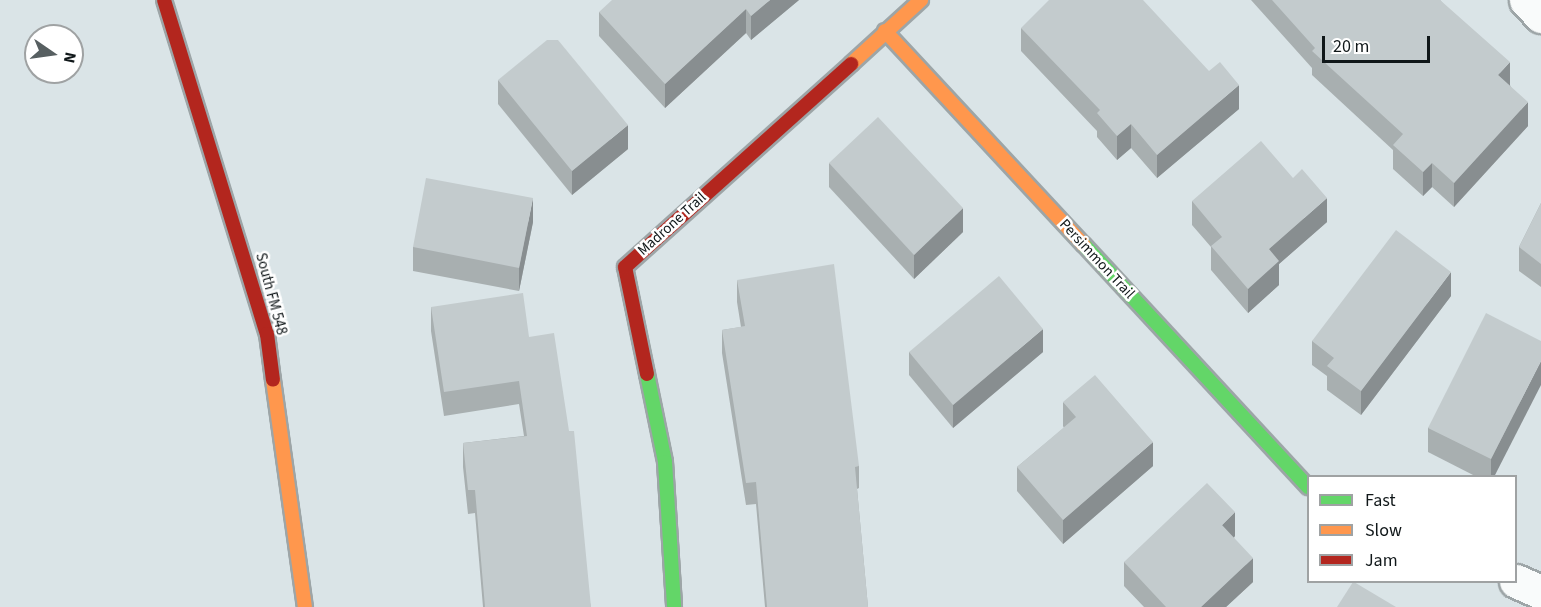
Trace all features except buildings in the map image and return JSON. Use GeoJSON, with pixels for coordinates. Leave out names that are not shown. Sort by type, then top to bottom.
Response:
{"type":"FeatureCollection","features":[{"type":"Feature","properties":{"kind":"street","name":"South FM 548"},"geometry":{"type":"LineString","coordinates":[[164,0],[185,58],[267,334],[305,607]]}},
{"type":"Feature","properties":{"kind":"street","name":"Madrone Trail"},"geometry":{"type":"LineString","coordinates":[[674,607],[665,462],[625,267],[921,0]]}},
{"type":"Feature","properties":{"kind":"street"},"geometry":{"type":"LineString","coordinates":[[1526,0],[1541,16]]}},
{"type":"Feature","properties":{"kind":"street","name":"Persimmon Trail"},"geometry":{"type":"LineString","coordinates":[[885,31],[1307,486]]}},
{"type":"Feature","properties":{"kind":"street"},"geometry":{"type":"LineString","coordinates":[[1517,582],[1541,592]]}},
{"type":"Feature","properties":{"kind":"traffic: fast"},"geometry":{"type":"LineString","coordinates":[[1084,245],[1307,486]]}},
{"type":"Feature","properties":{"kind":"traffic: fast"},"geometry":{"type":"LineString","coordinates":[[647,374],[665,462],[674,607]]}},
{"type":"Feature","properties":{"kind":"traffic: slow"},"geometry":{"type":"LineString","coordinates":[[851,64],[921,0]]}},
{"type":"Feature","properties":{"kind":"traffic: slow"},"geometry":{"type":"LineString","coordinates":[[885,31],[1084,245]]}},
{"type":"Feature","properties":{"kind":"traffic: slow"},"geometry":{"type":"LineString","coordinates":[[273,380],[305,607]]}},
{"type":"Feature","properties":{"kind":"traffic: jam"},"geometry":{"type":"LineString","coordinates":[[164,0],[267,334],[273,380]]}},
{"type":"Feature","properties":{"kind":"traffic: jam"},"geometry":{"type":"LineString","coordinates":[[647,374],[625,267],[851,64]]}}]}
